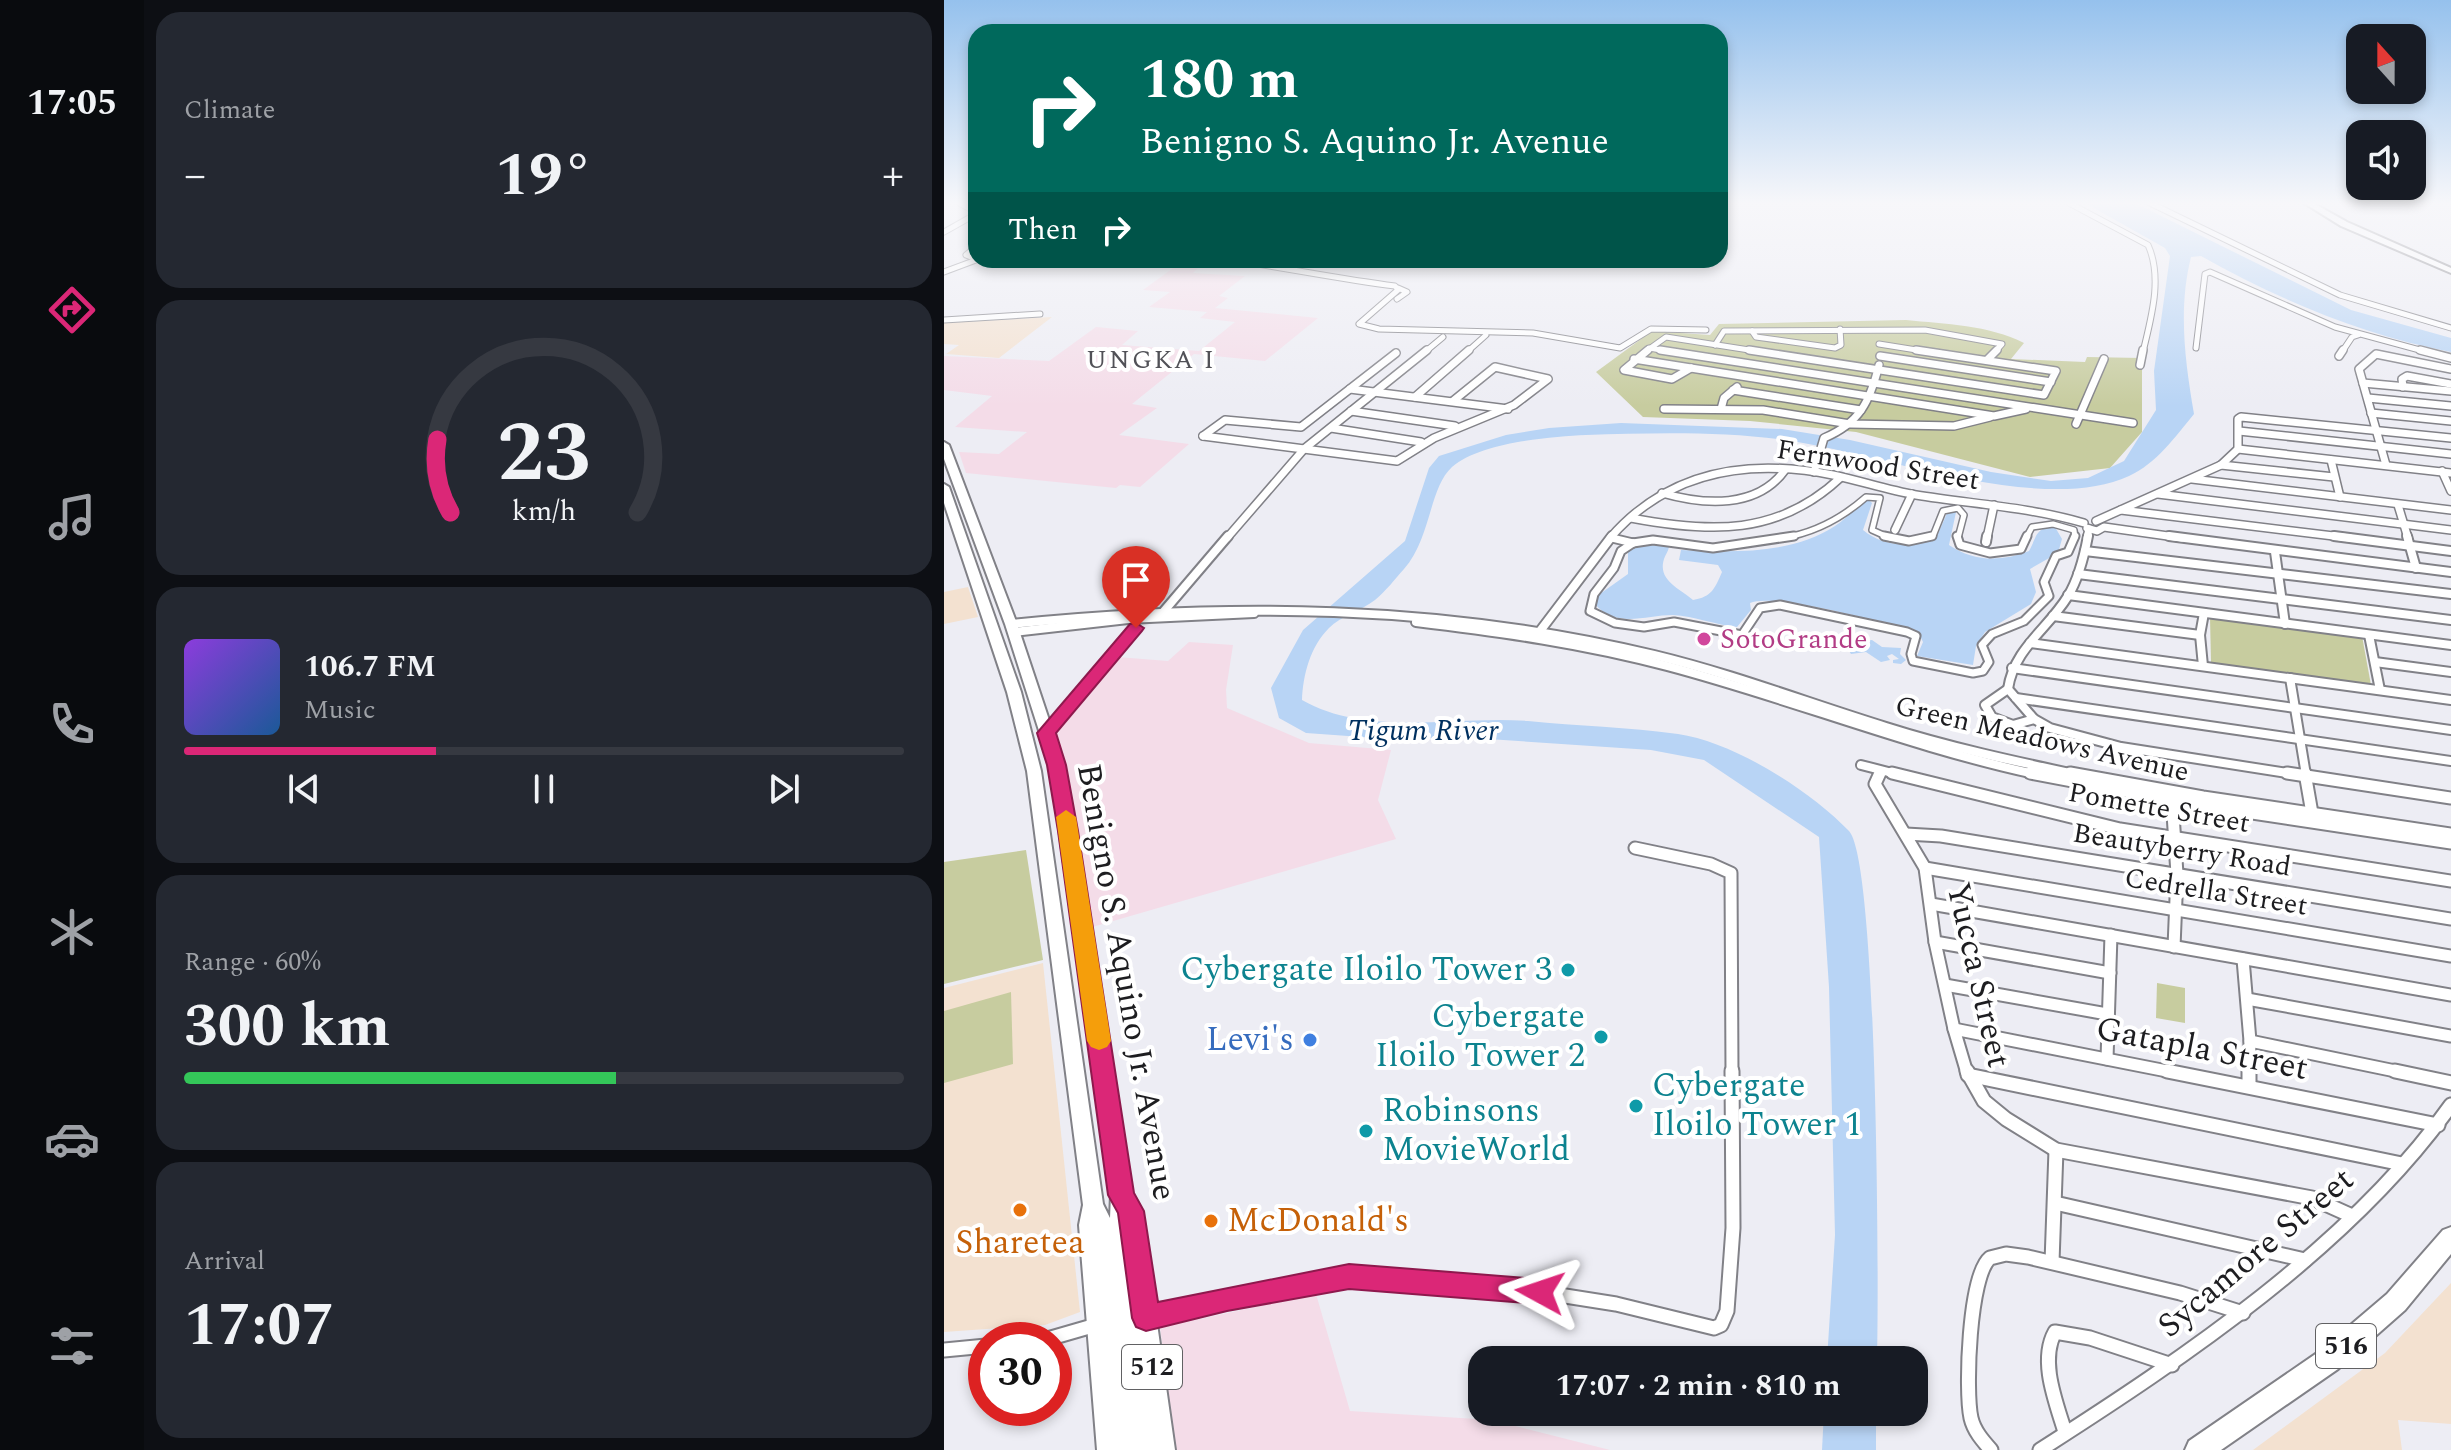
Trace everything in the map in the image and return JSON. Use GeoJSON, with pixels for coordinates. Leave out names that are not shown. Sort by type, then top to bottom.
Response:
{"type":"FeatureCollection","features":[{"type":"Feature","properties":{"kind":"highway","name":"516"},"geometry":{"type":"LineString","coordinates":[[2198,1450],[2215,1442],[2329,1360],[2396,1302],[2451,1237]]}},
{"type":"Feature","properties":{"kind":"main road","name":"Benigno S. Aquino Jr. Avenue"},"geometry":{"type":"LineString","coordinates":[[944,445],[948,467],[1013,628],[1057,765],[1097,1027],[1109,1208]]}},
{"type":"Feature","properties":{"kind":"main road","name":"Benigno S. Aquino Jr. Avenue"},"geometry":{"type":"LineString","coordinates":[[944,487],[1014,692],[1034,771],[1071,1035],[1109,1208]]}},
{"type":"Feature","properties":{"kind":"main road"},"geometry":{"type":"LineString","coordinates":[[1014,692],[1033,687]]}},
{"type":"Feature","properties":{"kind":"main road"},"geometry":{"type":"LineString","coordinates":[[1071,1035],[1097,1027]]}},
{"type":"Feature","properties":{"kind":"main road","name":"Benigno S. Aquino Jr. Avenue"},"geometry":{"type":"LineString","coordinates":[[1109,1450],[1089,1225],[1109,1208],[1131,1211],[1163,1450]]}},
{"type":"Feature","properties":{"kind":"main road","name":"512"},"geometry":{"type":"LineString","coordinates":[[1109,1208],[1125,1450]]}},
{"type":"Feature","properties":{"kind":"main road","name":"512"},"geometry":{"type":"LineString","coordinates":[[1109,1208],[1148,1450]]}},
{"type":"Feature","properties":{"kind":"street"},"geometry":{"type":"LineString","coordinates":[[1293,271],[1407,292],[1397,299]]}},
{"type":"Feature","properties":{"kind":"street"},"geometry":{"type":"LineString","coordinates":[[2140,365],[2154,296],[2155,271]]}},
{"type":"Feature","properties":{"kind":"street"},"geometry":{"type":"LineString","coordinates":[[2290,271],[2340,295],[2451,328]]}},
{"type":"Feature","properties":{"kind":"street"},"geometry":{"type":"LineString","coordinates":[[2196,348],[2202,287],[2207,272],[2219,274],[2358,335],[2451,358]]}},
{"type":"Feature","properties":{"kind":"street"},"geometry":{"type":"LineString","coordinates":[[1398,288],[1359,325],[1412,332],[1533,333],[1620,348],[1647,329],[1706,330]]}},
{"type":"Feature","properties":{"kind":"street"},"geometry":{"type":"LineString","coordinates":[[944,320],[1040,314]]}},
{"type":"Feature","properties":{"kind":"street"},"geometry":{"type":"LineString","coordinates":[[1533,333],[1544,324]]}},
{"type":"Feature","properties":{"kind":"street"},"geometry":{"type":"LineString","coordinates":[[1814,472],[1824,438],[1850,424],[1871,397],[1880,356],[1878,328]]}},
{"type":"Feature","properties":{"kind":"street"},"geometry":{"type":"LineString","coordinates":[[1752,331],[1756,337],[1835,348],[1841,345],[1840,329]]}},
{"type":"Feature","properties":{"kind":"street"},"geometry":{"type":"LineString","coordinates":[[1715,345],[1724,331],[1925,330],[2002,344],[1987,360]]}},
{"type":"Feature","properties":{"kind":"street"},"geometry":{"type":"LineString","coordinates":[[1415,397],[1486,335]]}},
{"type":"Feature","properties":{"kind":"street"},"geometry":{"type":"LineString","coordinates":[[2339,356],[2352,337],[2358,335]]}},
{"type":"Feature","properties":{"kind":"street"},"geometry":{"type":"LineString","coordinates":[[1159,617],[1304,449],[1443,337]]}},
{"type":"Feature","properties":{"kind":"street"},"geometry":{"type":"LineString","coordinates":[[1691,368],[1672,379],[1624,370],[1634,359],[1666,337],[2044,395]]}},
{"type":"Feature","properties":{"kind":"street"},"geometry":{"type":"LineString","coordinates":[[1664,409],[1763,410],[1850,424],[1954,426],[2039,405],[2055,371],[1879,344]]}},
{"type":"Feature","properties":{"kind":"street"},"geometry":{"type":"LineString","coordinates":[[1649,348],[2133,423]]}},
{"type":"Feature","properties":{"kind":"street"},"geometry":{"type":"LineString","coordinates":[[1396,353],[1300,427],[1225,420],[1203,436],[1392,462],[1421,442],[1457,426],[1497,416],[1548,379],[1495,367],[1453,401]]}},
{"type":"Feature","properties":{"kind":"street"},"geometry":{"type":"LineString","coordinates":[[2386,465],[2359,369],[2376,354],[2451,369]]}},
{"type":"Feature","properties":{"kind":"street"},"geometry":{"type":"LineString","coordinates":[[1880,356],[2051,382]]}},
{"type":"Feature","properties":{"kind":"street"},"geometry":{"type":"LineString","coordinates":[[1634,359],[1994,416]]}},
{"type":"Feature","properties":{"kind":"street"},"geometry":{"type":"LineString","coordinates":[[2076,424],[2104,359]]}},
{"type":"Feature","properties":{"kind":"street"},"geometry":{"type":"LineString","coordinates":[[2403,387],[2402,379],[2407,376],[2451,384]]}},
{"type":"Feature","properties":{"kind":"street"},"geometry":{"type":"LineString","coordinates":[[1721,409],[1724,398],[1749,377]]}},
{"type":"Feature","properties":{"kind":"street"},"geometry":{"type":"LineString","coordinates":[[2363,383],[2451,391]]}},
{"type":"Feature","properties":{"kind":"street"},"geometry":{"type":"LineString","coordinates":[[1350,389],[1508,409]]}},
{"type":"Feature","properties":{"kind":"street"},"geometry":{"type":"LineString","coordinates":[[1733,390],[1861,410]]}},
{"type":"Feature","properties":{"kind":"street"},"geometry":{"type":"LineString","coordinates":[[2368,398],[2451,406]]}},
{"type":"Feature","properties":{"kind":"street"},"geometry":{"type":"LineString","coordinates":[[1351,411],[1457,426]]}},
{"type":"Feature","properties":{"kind":"street"},"geometry":{"type":"LineString","coordinates":[[2371,413],[2451,421]]}},
{"type":"Feature","properties":{"kind":"street"},"geometry":{"type":"LineString","coordinates":[[2086,526],[2221,465],[2238,449],[2238,419],[2241,417],[2451,438]]}},
{"type":"Feature","properties":{"kind":"street"},"geometry":{"type":"LineString","coordinates":[[1331,428],[1421,442]]}},
{"type":"Feature","properties":{"kind":"street"},"geometry":{"type":"LineString","coordinates":[[2239,431],[2451,454]]}},
{"type":"Feature","properties":{"kind":"street"},"geometry":{"type":"LineString","coordinates":[[2238,449],[2451,473]]}},
{"type":"Feature","properties":{"kind":"street"},"geometry":{"type":"LineString","coordinates":[[2331,460],[2340,497]]}},
{"type":"Feature","properties":{"kind":"street"},"geometry":{"type":"LineString","coordinates":[[2221,465],[2334,477]]}},
{"type":"Feature","properties":{"kind":"street","name":"Fernwood Street"},"geometry":{"type":"LineString","coordinates":[[1537,635],[1612,538],[1643,505],[1662,493],[1708,476],[1757,469],[1814,472],[1912,494],[1994,505],[2086,526]]}},
{"type":"Feature","properties":{"kind":"street"},"geometry":{"type":"LineString","coordinates":[[1662,493],[1693,501],[1726,501],[1766,489],[1785,470]]}},
{"type":"Feature","properties":{"kind":"street"},"geometry":{"type":"LineString","coordinates":[[2442,471],[2451,491]]}},
{"type":"Feature","properties":{"kind":"street"},"geometry":{"type":"LineString","coordinates":[[1631,518],[1688,528],[1755,524],[1792,514],[1811,505],[1840,478]]}},
{"type":"Feature","properties":{"kind":"street"},"geometry":{"type":"LineString","coordinates":[[2192,479],[2451,510]]}},
{"type":"Feature","properties":{"kind":"street"},"geometry":{"type":"LineString","coordinates":[[1895,530],[1912,494]]}},
{"type":"Feature","properties":{"kind":"street"},"geometry":{"type":"LineString","coordinates":[[2154,494],[2451,530]]}},
{"type":"Feature","properties":{"kind":"street"},"geometry":{"type":"LineString","coordinates":[[1612,538],[1633,543],[1653,540],[1713,548],[1808,534],[1849,512],[1866,497],[1873,496],[1880,498],[1872,530],[1901,542],[1933,536],[1943,511],[1958,508],[1964,515],[1957,535],[1960,545],[1974,551],[1993,554],[2021,549],[2032,527],[2043,523],[2063,525],[2074,530],[2075,541],[2068,552],[2056,556],[2044,582],[2049,596],[2037,611],[2011,631],[1992,634],[1982,645],[1989,662],[1983,671],[1973,673],[1913,661],[1911,654],[1916,636],[1907,632],[1780,605],[1765,604],[1759,607],[1742,635],[1674,622],[1644,627],[1601,618],[1590,611],[1593,593],[1618,567],[1621,551],[1633,543]]}},
{"type":"Feature","properties":{"kind":"street"},"geometry":{"type":"LineString","coordinates":[[1986,542],[1994,505]]}},
{"type":"Feature","properties":{"kind":"street"},"geometry":{"type":"LineString","coordinates":[[2398,505],[2416,568]]}},
{"type":"Feature","properties":{"kind":"street"},"geometry":{"type":"LineString","coordinates":[[2119,510],[2451,551]]}},
{"type":"Feature","properties":{"kind":"street"},"geometry":{"type":"LineString","coordinates":[[2096,521],[2104,527]]}},
{"type":"Feature","properties":{"kind":"street"},"geometry":{"type":"LineString","coordinates":[[2086,526],[2451,572]]}},
{"type":"Feature","properties":{"kind":"street"},"geometry":{"type":"LineString","coordinates":[[2086,526],[2085,551],[2068,595],[2016,657],[2008,675],[2008,689],[2034,719],[2050,728],[2121,747],[2451,798]]}},
{"type":"Feature","properties":{"kind":"street"},"geometry":{"type":"LineString","coordinates":[[2085,551],[2451,594]]}},
{"type":"Feature","properties":{"kind":"street"},"geometry":{"type":"LineString","coordinates":[[2275,552],[2285,624]]}},
{"type":"Feature","properties":{"kind":"street"},"geometry":{"type":"LineString","coordinates":[[2078,574],[2451,620]]}},
{"type":"Feature","properties":{"kind":"street"},"geometry":{"type":"LineString","coordinates":[[2068,595],[2451,645]]}},
{"type":"Feature","properties":{"kind":"street","name":"Green Meadows Avenue"},"geometry":{"type":"LineString","coordinates":[[1013,628],[1166,609],[1371,615],[1537,635],[1701,676],[1861,730],[1952,754],[2172,798],[2451,834]]}},
{"type":"Feature","properties":{"kind":"street","name":"Green Meadows Avenue"},"geometry":{"type":"LineString","coordinates":[[1013,628],[1300,611]]}},
{"type":"Feature","properties":{"kind":"street"},"geometry":{"type":"LineString","coordinates":[[2203,666],[2200,635],[2204,613]]}},
{"type":"Feature","properties":{"kind":"street"},"geometry":{"type":"LineString","coordinates":[[2053,616],[2200,635]]}},
{"type":"Feature","properties":{"kind":"street"},"geometry":{"type":"LineString","coordinates":[[1047,733],[1136,628]]}},
{"type":"Feature","properties":{"kind":"street"},"geometry":{"type":"LineString","coordinates":[[2369,635],[2380,690]]}},
{"type":"Feature","properties":{"kind":"street"},"geometry":{"type":"LineString","coordinates":[[2030,643],[2451,700]]}},
{"type":"Feature","properties":{"kind":"street"},"geometry":{"type":"LineString","coordinates":[[2375,662],[2451,672]]}},
{"type":"Feature","properties":{"kind":"street"},"geometry":{"type":"LineString","coordinates":[[2012,668],[2451,730]]}},
{"type":"Feature","properties":{"kind":"street"},"geometry":{"type":"LineString","coordinates":[[2290,678],[2313,818]]}},
{"type":"Feature","properties":{"kind":"street"},"geometry":{"type":"LineString","coordinates":[[2008,689],[1985,705],[1988,715],[1997,721],[2013,724],[2026,724],[2034,719]]}},
{"type":"Feature","properties":{"kind":"street"},"geometry":{"type":"LineString","coordinates":[[2016,698],[2451,761]]}},
{"type":"Feature","properties":{"kind":"street","name":"Pomette Street"},"geometry":{"type":"LineString","coordinates":[[1861,765],[2011,804],[2176,838],[2451,881]]}},
{"type":"Feature","properties":{"kind":"street","name":"Yucca Street"},"geometry":{"type":"LineString","coordinates":[[1881,771],[1875,784],[1882,800],[1925,868],[1935,942],[1954,1029],[1968,1075],[1984,1101],[2006,1119],[2056,1150],[2312,1198],[2352,1216]]}},
{"type":"Feature","properties":{"kind":"street"},"geometry":{"type":"LineString","coordinates":[[2172,798],[2177,874],[2174,947]]}},
{"type":"Feature","properties":{"kind":"street","name":"Green Meadows Avenue"},"geometry":{"type":"LineString","coordinates":[[2313,818],[2451,843]]}},
{"type":"Feature","properties":{"kind":"street","name":"Beautyberry Road"},"geometry":{"type":"LineString","coordinates":[[1906,834],[1941,836],[2451,919]]}},
{"type":"Feature","properties":{"kind":"street"},"geometry":{"type":"LineString","coordinates":[[1146,1318],[1349,1276],[1540,1292],[1616,1304],[1698,1326],[1714,1328],[1721,1325],[1727,1311],[1733,1228],[1731,873],[1711,864],[1635,848]]}},
{"type":"Feature","properties":{"kind":"street","name":"Cedrella Street"},"geometry":{"type":"LineString","coordinates":[[1925,868],[2451,956]]}},
{"type":"Feature","properties":{"kind":"street"},"geometry":{"type":"LineString","coordinates":[[1931,904],[2451,995]]}},
{"type":"Feature","properties":{"kind":"street"},"geometry":{"type":"LineString","coordinates":[[2107,1059],[2111,935]]}},
{"type":"Feature","properties":{"kind":"street"},"geometry":{"type":"LineString","coordinates":[[1935,942],[2110,973]]}},
{"type":"Feature","properties":{"kind":"street"},"geometry":{"type":"LineString","coordinates":[[2243,959],[2250,1041],[2249,1085]]}},
{"type":"Feature","properties":{"kind":"street"},"geometry":{"type":"LineString","coordinates":[[1945,985],[2107,1014]]}},
{"type":"Feature","properties":{"kind":"street"},"geometry":{"type":"LineString","coordinates":[[2247,999],[2451,1036]]}},
{"type":"Feature","properties":{"kind":"street","name":"Gatapla Street"},"geometry":{"type":"LineString","coordinates":[[1954,1029],[2249,1085],[2438,1125]]}},
{"type":"Feature","properties":{"kind":"street"},"geometry":{"type":"LineString","coordinates":[[2250,1041],[2451,1083]]}},
{"type":"Feature","properties":{"kind":"street"},"geometry":{"type":"LineString","coordinates":[[1968,1075],[2402,1164]]}},
{"type":"Feature","properties":{"kind":"street","name":"Sycamore Street"},"geometry":{"type":"LineString","coordinates":[[2040,1450],[2172,1365],[2243,1313],[2352,1216],[2438,1125],[2451,1105]]}},
{"type":"Feature","properties":{"kind":"street"},"geometry":{"type":"LineString","coordinates":[[2052,1262],[2056,1150]]}},
{"type":"Feature","properties":{"kind":"street"},"geometry":{"type":"LineString","coordinates":[[2055,1203],[2305,1260]]}},
{"type":"Feature","properties":{"kind":"street"},"geometry":{"type":"LineString","coordinates":[[1991,1450],[1981,1440],[1970,1416],[1969,1392],[1976,1279],[1984,1262],[2000,1255],[2013,1254],[2180,1293],[2243,1313]]}},
{"type":"Feature","properties":{"kind":"street"},"geometry":{"type":"LineString","coordinates":[[1072,1332],[1099,1324]]}},
{"type":"Feature","properties":{"kind":"street"},"geometry":{"type":"LineString","coordinates":[[2065,1432],[2050,1368],[2049,1344],[2055,1332],[2090,1338],[2172,1365]]}},
{"type":"Feature","properties":{"kind":"street"},"geometry":{"type":"LineString","coordinates":[[944,1350],[968,1348]]}},
{"type":"Feature","properties":{"kind":"shaded area"},"geometry":{"type":"Polygon","coordinates":[[[1169,271],[1245,276],[1219,296],[1228,298],[1215,308],[1318,318],[1265,361],[1194,354],[1132,404],[1157,408],[1119,435],[1189,444],[1140,487],[1120,485],[1116,488],[966,473],[959,452],[999,454],[1027,432],[955,427],[992,396],[944,390],[944,356],[1049,361],[1096,327],[1138,331],[1122,345],[1199,351],[1235,322],[1200,318],[1207,312],[1149,307],[1170,292],[1143,290],[1169,271]]]}},
{"type":"Feature","properties":{"kind":"shaded area"},"geometry":{"type":"Polygon","coordinates":[[[1052,317],[999,358],[946,354],[959,345],[944,344],[944,323],[1052,317]]]}},
{"type":"Feature","properties":{"kind":"shaded area"},"geometry":{"type":"Polygon","coordinates":[[[968,587],[978,617],[944,624],[944,592],[968,587]]]}},
{"type":"Feature","properties":{"kind":"shaded area"},"geometry":{"type":"Polygon","coordinates":[[[1189,642],[1233,645],[1226,690],[1227,708],[1309,743],[1391,750],[1378,800],[1396,839],[1089,928],[1077,826],[1067,771],[1053,728],[1117,657],[1168,661],[1189,642]]]}},
{"type":"Feature","properties":{"kind":"shaded area"},"geometry":{"type":"Polygon","coordinates":[[[1043,963],[1080,1312],[1053,1322],[968,1322],[968,1330],[944,1332],[944,988],[1043,963]]]}},
{"type":"Feature","properties":{"kind":"shaded area"},"geometry":{"type":"Polygon","coordinates":[[[2451,1283],[2451,1424],[2398,1420],[2402,1450],[2253,1450],[2385,1353],[2451,1283]]]}},
{"type":"Feature","properties":{"kind":"shaded area"},"geometry":{"type":"Polygon","coordinates":[[[1316,1294],[1350,1411],[1468,1418],[1468,1426],[1516,1426],[1610,1450],[1175,1450],[1159,1318],[1187,1312],[1200,1319],[1316,1294]]]}},
{"type":"Feature","properties":{"kind":"green space"},"geometry":{"type":"Polygon","coordinates":[[[1906,320],[1982,329],[2024,343],[2011,359],[2085,362],[2087,357],[2142,358],[2142,432],[2110,468],[2030,477],[1856,432],[1750,421],[1643,417],[1596,372],[1652,331],[1710,335],[1719,324],[1906,320]]]}},
{"type":"Feature","properties":{"kind":"green space"},"geometry":{"type":"Polygon","coordinates":[[[2210,616],[2362,636],[2371,685],[2211,663],[2210,616]]]}},
{"type":"Feature","properties":{"kind":"green space"},"geometry":{"type":"Polygon","coordinates":[[[1026,850],[1043,960],[944,984],[944,862],[1026,850]]]}},
{"type":"Feature","properties":{"kind":"green space"},"geometry":{"type":"Polygon","coordinates":[[[2157,983],[2185,988],[2185,1023],[2156,1018],[2157,983]]]}},
{"type":"Feature","properties":{"kind":"green space"},"geometry":{"type":"Polygon","coordinates":[[[1011,992],[1013,1064],[944,1083],[944,1011],[1011,992]]]}},
{"type":"Feature","properties":{"kind":"water","name":"Tigum River"},"geometry":{"type":"Polygon","coordinates":[[[2168,271],[2188,271],[2184,316],[2194,414],[2165,449],[2139,471],[2093,486],[2052,489],[2007,486],[1823,447],[1736,435],[1586,435],[1497,446],[1452,467],[1444,476],[1420,543],[1404,569],[1375,600],[1329,628],[1312,653],[1302,700],[1328,712],[1383,722],[1528,721],[1659,732],[1700,739],[1770,770],[1814,800],[1849,831],[1859,860],[1871,994],[1877,1171],[1877,1346],[1828,1346],[1835,1235],[1829,987],[1819,837],[1704,760],[1651,750],[1473,738],[1376,738],[1306,733],[1279,718],[1271,688],[1303,630],[1405,541],[1429,468],[1439,456],[1506,435],[1549,428],[1621,423],[1782,429],[1850,440],[1991,472],[2051,481],[2088,478],[2124,461],[2156,410],[2154,371],[2168,271]]]}},
{"type":"Feature","properties":{"kind":"water"},"geometry":{"type":"Polygon","coordinates":[[[2229,271],[2272,271],[2351,310],[2451,338],[2451,352],[2354,326],[2291,301],[2229,271]]]}},
{"type":"Feature","properties":{"kind":"water"},"geometry":{"type":"Polygon","coordinates":[[[1863,501],[1872,503],[1863,530],[1889,543],[1908,544],[1937,536],[1948,511],[1956,512],[1949,545],[1968,555],[1998,558],[2029,551],[2038,534],[2048,527],[2055,527],[2062,539],[2058,553],[2030,569],[2036,592],[2031,604],[1985,632],[1976,646],[1973,665],[1917,656],[1923,642],[1919,634],[1807,605],[1763,601],[1750,603],[1751,610],[1737,627],[1673,615],[1621,618],[1603,612],[1595,604],[1597,596],[1628,574],[1628,552],[1632,546],[1651,543],[1669,547],[1664,559],[1664,573],[1671,584],[1693,600],[1705,597],[1712,591],[1722,572],[1718,565],[1679,560],[1681,550],[1760,550],[1799,542],[1835,526],[1863,501]]]}},
{"type":"Feature","properties":{"kind":"water"},"geometry":{"type":"Polygon","coordinates":[[[1872,640],[1882,647],[1901,648],[1900,654],[1906,660],[1901,664],[1893,663],[1893,660],[1899,659],[1892,654],[1887,656],[1890,660],[1881,662],[1866,652],[1851,654],[1848,649],[1860,646],[1862,641],[1872,640]]]}},
{"type":"Feature","properties":{"kind":"water"},"geometry":{"type":"Polygon","coordinates":[[[1823,1426],[1876,1426],[1876,1450],[1822,1450],[1823,1426]]]}},
{"type":"Feature","properties":{"kind":"slow traffic"},"geometry":{"type":"LineString","coordinates":[[1066,817],[1099,1041]]}},
{"type":"Feature","properties":{"kind":"place","name":"SotoGrande"},"geometry":{"type":"Point","coordinates":[1704,639]}},
{"type":"Feature","properties":{"kind":"place","name":"Cybergate Iloilo Tower 3"},"geometry":{"type":"Point","coordinates":[1568,970]}},
{"type":"Feature","properties":{"kind":"place","name":"Cybergate Iloilo Tower 2"},"geometry":{"type":"Point","coordinates":[1601,1037]}},
{"type":"Feature","properties":{"kind":"place","name":"Levi's"},"geometry":{"type":"Point","coordinates":[1310,1040]}},
{"type":"Feature","properties":{"kind":"place","name":"Cybergate Iloilo Tower 1"},"geometry":{"type":"Point","coordinates":[1636,1106]}},
{"type":"Feature","properties":{"kind":"place","name":"Robinsons MovieWorld"},"geometry":{"type":"Point","coordinates":[1366,1131]}},
{"type":"Feature","properties":{"kind":"place","name":"Sharetea"},"geometry":{"type":"Point","coordinates":[1020,1210]}},
{"type":"Feature","properties":{"kind":"place","name":"McDonald's"},"geometry":{"type":"Point","coordinates":[1211,1221]}},
{"type":"Feature","properties":{"kind":"district","name":"UNGKA I"},"geometry":{"type":"Point","coordinates":[1151,360]}},
{"type":"Feature","properties":{"kind":"route"},"geometry":{"type":"LineString","coordinates":[[1136,628],[1047,733],[1057,765],[1121,1195],[1131,1211],[1146,1318],[1349,1276],[1540,1292]]}}]}
